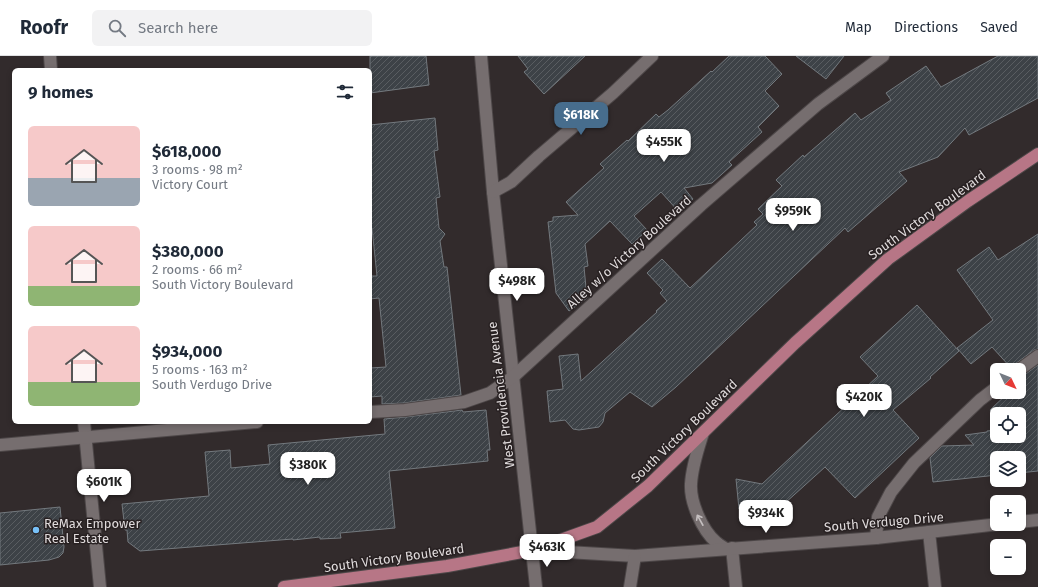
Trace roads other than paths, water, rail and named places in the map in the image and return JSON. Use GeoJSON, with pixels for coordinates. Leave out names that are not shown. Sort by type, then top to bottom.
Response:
{"type":"FeatureCollection","features":[{"type":"Feature","properties":{"kind":"main road","name":"South Victory Boulevard"},"geometry":{"type":"LineString","coordinates":[[284,587],[447,566],[533,550],[597,527],[648,486],[795,343],[888,259],[968,201],[1038,154]]}},
{"type":"Feature","properties":{"kind":"street"},"geometry":{"type":"LineString","coordinates":[[50,56],[51,68]]}},
{"type":"Feature","properties":{"kind":"street","name":"West Providencia Avenue"},"geometry":{"type":"LineString","coordinates":[[481,56],[493,192],[536,587]]}},
{"type":"Feature","properties":{"kind":"street"},"geometry":{"type":"LineString","coordinates":[[493,192],[511,182],[652,56]]}},
{"type":"Feature","properties":{"kind":"street","name":"Alley w/o Victory Boulevard"},"geometry":{"type":"LineString","coordinates":[[372,412],[464,402],[490,393],[513,377],[701,205],[818,104],[883,56]]}},
{"type":"Feature","properties":{"kind":"street"},"geometry":{"type":"LineString","coordinates":[[1026,365],[1038,356]]}},
{"type":"Feature","properties":{"kind":"street"},"geometry":{"type":"LineString","coordinates":[[876,538],[878,517],[891,492],[914,463],[980,400],[990,392]]}},
{"type":"Feature","properties":{"kind":"street"},"geometry":{"type":"LineString","coordinates":[[84,424],[100,587]]}},
{"type":"Feature","properties":{"kind":"street"},"geometry":{"type":"LineString","coordinates":[[0,445],[85,436],[232,424]]}},
{"type":"Feature","properties":{"kind":"street"},"geometry":{"type":"LineString","coordinates":[[703,432],[694,461],[691,485],[693,500],[698,516],[707,532],[715,542],[729,548],[736,587]]}},
{"type":"Feature","properties":{"kind":"street"},"geometry":{"type":"LineString","coordinates":[[1026,521],[1038,520]]}},
{"type":"Feature","properties":{"kind":"street","name":"South Verdugo Drive"},"geometry":{"type":"LineString","coordinates":[[533,550],[635,556],[876,538],[990,525]]}},
{"type":"Feature","properties":{"kind":"street"},"geometry":{"type":"LineString","coordinates":[[929,532],[934,587]]}},
{"type":"Feature","properties":{"kind":"street"},"geometry":{"type":"LineString","coordinates":[[630,587],[635,556]]}},
{"type":"Feature","properties":{"kind":"place","name":"ReMax Empower Real Estate"},"geometry":{"type":"Point","coordinates":[36,530]}}]}
